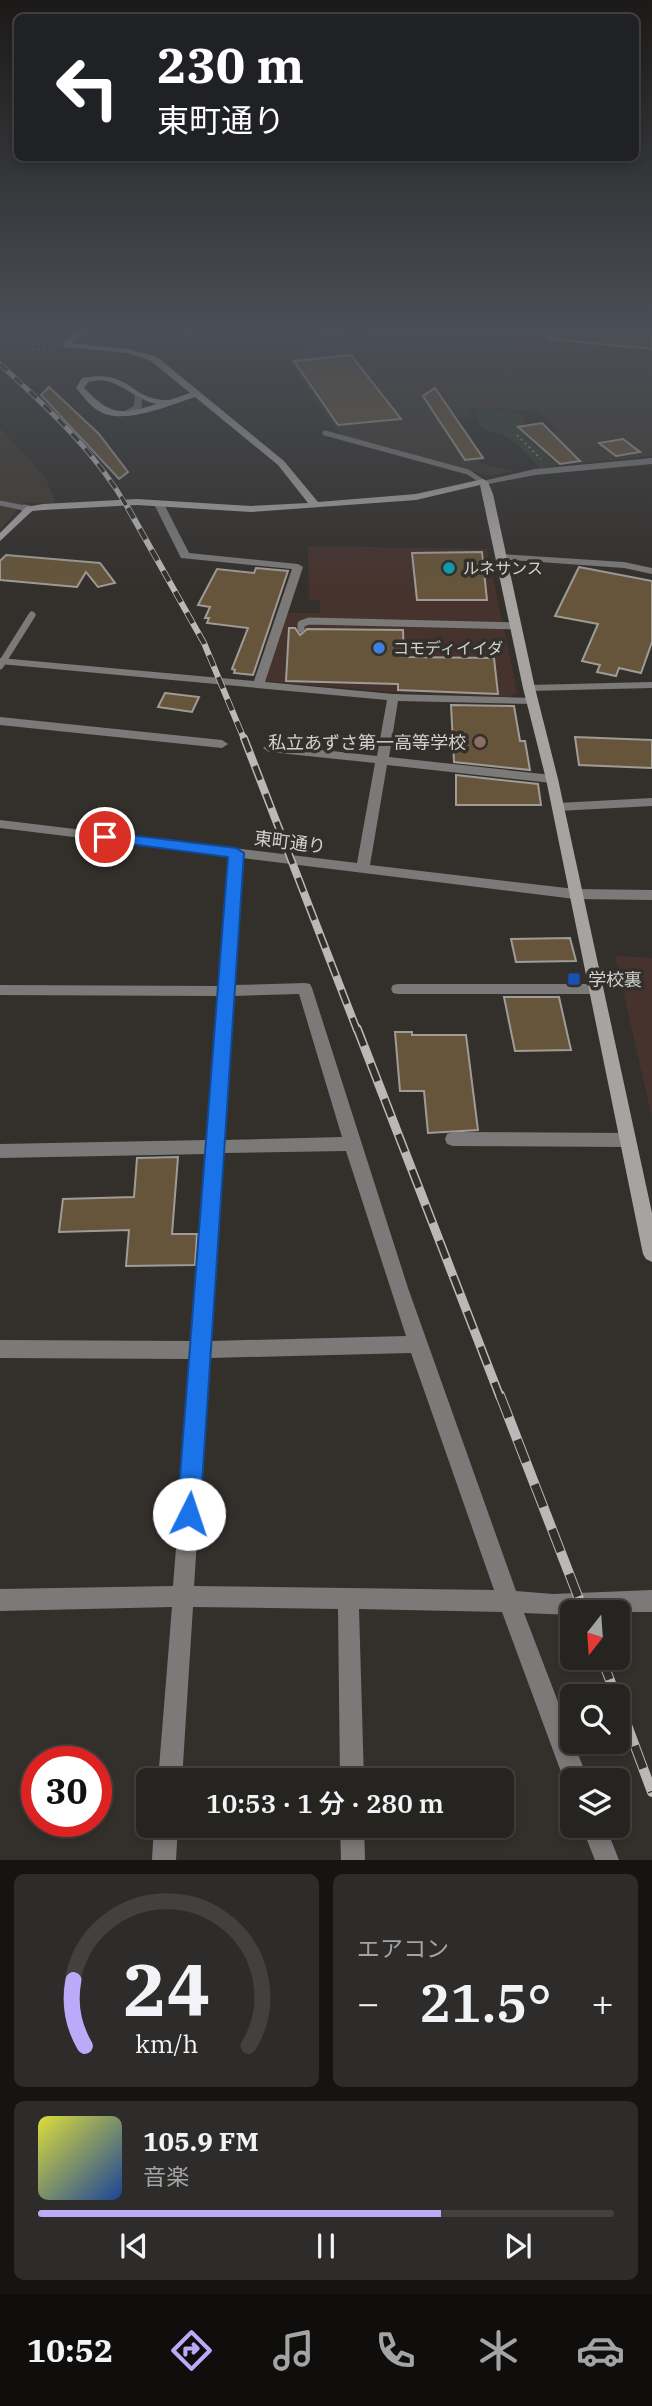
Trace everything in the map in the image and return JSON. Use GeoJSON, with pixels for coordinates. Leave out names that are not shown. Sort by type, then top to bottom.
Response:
{"type":"FeatureCollection","features":[{"type":"Feature","properties":{"kind":"street"},"geometry":{"type":"LineString","coordinates":[[223,414],[281,463],[315,505]]}},
{"type":"Feature","properties":{"kind":"street"},"geometry":{"type":"LineString","coordinates":[[0,538],[29,509],[137,502],[241,509],[315,505],[416,497],[483,482],[553,471],[652,460]]}},
{"type":"Feature","properties":{"kind":"street"},"geometry":{"type":"LineString","coordinates":[[483,482],[502,557],[530,695],[552,779],[652,1253]]}},
{"type":"Feature","properties":{"kind":"street"},"geometry":{"type":"LineString","coordinates":[[159,504],[185,556],[298,567],[258,686]]}},
{"type":"Feature","properties":{"kind":"street"},"geometry":{"type":"LineString","coordinates":[[502,557],[624,565],[652,571]]}},
{"type":"Feature","properties":{"kind":"street"},"geometry":{"type":"LineString","coordinates":[[1,662],[393,697],[530,695],[652,685]]}},
{"type":"Feature","properties":{"kind":"street"},"geometry":{"type":"LineString","coordinates":[[363,869],[393,697]]}},
{"type":"Feature","properties":{"kind":"street"},"geometry":{"type":"LineString","coordinates":[[0,722],[222,744]]}},
{"type":"Feature","properties":{"kind":"street"},"geometry":{"type":"LineString","coordinates":[[269,748],[552,779]]}},
{"type":"Feature","properties":{"kind":"street"},"geometry":{"type":"LineString","coordinates":[[558,807],[652,802]]}},
{"type":"Feature","properties":{"kind":"street","name":"東町通り"},"geometry":{"type":"LineString","coordinates":[[0,824],[575,894],[652,895]]}},
{"type":"Feature","properties":{"kind":"street"},"geometry":{"type":"LineString","coordinates":[[171,1768],[236,853]]}},
{"type":"Feature","properties":{"kind":"street"},"geometry":{"type":"LineString","coordinates":[[0,990],[226,991],[305,988],[350,1144],[418,1344],[508,1601],[571,1768]]}},
{"type":"Feature","properties":{"kind":"street"},"geometry":{"type":"LineString","coordinates":[[398,989],[595,989]]}},
{"type":"Feature","properties":{"kind":"street"},"geometry":{"type":"LineString","coordinates":[[453,1139],[628,1140]]}},
{"type":"Feature","properties":{"kind":"street"},"geometry":{"type":"LineString","coordinates":[[0,1151],[350,1144]]}},
{"type":"Feature","properties":{"kind":"street"},"geometry":{"type":"LineString","coordinates":[[0,1349],[201,1350],[418,1344]]}},
{"type":"Feature","properties":{"kind":"street"},"geometry":{"type":"LineString","coordinates":[[0,1600],[183,1596],[508,1601],[553,1605],[652,1601]]}},
{"type":"Feature","properties":{"kind":"street"},"geometry":{"type":"LineString","coordinates":[[348,1598],[352,1768]]}},
{"type":"Feature","properties":{"kind":"street"},"geometry":{"type":"LineString","coordinates":[[164,1860],[165,1838]]}},
{"type":"Feature","properties":{"kind":"street"},"geometry":{"type":"LineString","coordinates":[[352,1838],[353,1860]]}},
{"type":"Feature","properties":{"kind":"street"},"geometry":{"type":"LineString","coordinates":[[598,1838],[607,1860]]}},
{"type":"Feature","properties":{"kind":"lane"},"geometry":{"type":"LineString","coordinates":[[325,433],[468,472],[483,482]]}},
{"type":"Feature","properties":{"kind":"lane"},"geometry":{"type":"LineString","coordinates":[[0,503],[29,509]]}},
{"type":"Feature","properties":{"kind":"lane"},"geometry":{"type":"LineString","coordinates":[[1,662],[33,615]]}},
{"type":"Feature","properties":{"kind":"lane"},"geometry":{"type":"LineString","coordinates":[[301,629],[301,624],[309,621],[516,625]]}},
{"type":"Feature","properties":{"kind":"path"},"geometry":{"type":"LineString","coordinates":[[517,435],[553,471]]}},
{"type":"Feature","properties":{"kind":"shaded area"},"geometry":{"type":"Polygon","coordinates":[[[325,414],[469,414],[471,417],[457,418],[485,458],[477,463],[514,471],[491,476],[339,434],[325,414]]]}},
{"type":"Feature","properties":{"kind":"shaded area"},"geometry":{"type":"Polygon","coordinates":[[[542,414],[652,414],[652,456],[559,465],[535,444],[546,442],[538,434],[558,431],[542,414]]]}},
{"type":"Feature","properties":{"kind":"shaded area"},"geometry":{"type":"Polygon","coordinates":[[[0,428],[45,477],[54,504],[24,502],[0,530],[0,428]]]}},
{"type":"Feature","properties":{"kind":"shaded area"},"geometry":{"type":"Polygon","coordinates":[[[308,546],[487,549],[517,692],[510,697],[392,692],[265,681],[287,613],[320,613],[320,600],[309,600],[308,546]]]}},
{"type":"Feature","properties":{"kind":"shaded area"},"geometry":{"type":"Polygon","coordinates":[[[615,956],[652,958],[652,1117],[615,956]]]}},
{"type":"Feature","properties":{"kind":"green space"},"geometry":{"type":"Polygon","coordinates":[[[476,414],[523,415],[528,432],[526,437],[558,465],[540,468],[511,440],[486,430],[476,414]]]}},
{"type":"Feature","properties":{"kind":"building"},"geometry":{"type":"Polygon","coordinates":[[[58,414],[78,414],[99,434],[128,472],[119,479],[58,414]]]}},
{"type":"Feature","properties":{"kind":"building"},"geometry":{"type":"Polygon","coordinates":[[[330,414],[397,414],[401,419],[338,425],[330,414]]]}},
{"type":"Feature","properties":{"kind":"building"},"geometry":{"type":"Polygon","coordinates":[[[435,414],[453,414],[483,458],[465,460],[435,414]]]}},
{"type":"Feature","properties":{"kind":"building"},"geometry":{"type":"Polygon","coordinates":[[[542,423],[580,461],[560,464],[518,427],[542,423]]]}},
{"type":"Feature","properties":{"kind":"building"},"geometry":{"type":"Polygon","coordinates":[[[623,439],[640,452],[616,456],[599,443],[623,439]]]}},
{"type":"Feature","properties":{"kind":"building","name":"ルネサンス"},"geometry":{"type":"Polygon","coordinates":[[[482,552],[487,600],[417,600],[412,553],[482,552]]]}},
{"type":"Feature","properties":{"kind":"building"},"geometry":{"type":"Polygon","coordinates":[[[6,555],[100,563],[115,583],[98,587],[86,572],[77,587],[0,580],[0,561],[6,555]]]}},
{"type":"Feature","properties":{"kind":"building"},"geometry":{"type":"Polygon","coordinates":[[[579,567],[652,581],[652,642],[641,673],[619,668],[616,676],[597,672],[600,665],[582,661],[598,624],[555,616],[579,567]]]}},
{"type":"Feature","properties":{"kind":"building"},"geometry":{"type":"Polygon","coordinates":[[[256,568],[288,571],[253,675],[234,673],[235,670],[232,669],[248,628],[207,623],[209,618],[205,618],[210,607],[198,605],[217,569],[254,573],[256,568]]]}},
{"type":"Feature","properties":{"kind":"building"},"geometry":{"type":"Polygon","coordinates":[[[289,628],[295,628],[300,635],[307,629],[403,630],[404,657],[494,658],[498,694],[398,690],[398,684],[286,681],[289,628]]]}},
{"type":"Feature","properties":{"kind":"building"},"geometry":{"type":"Polygon","coordinates":[[[165,693],[199,697],[192,712],[158,707],[165,693]]]}},
{"type":"Feature","properties":{"kind":"building"},"geometry":{"type":"Polygon","coordinates":[[[451,705],[514,706],[520,741],[525,741],[530,770],[454,762],[451,705]]]}},
{"type":"Feature","properties":{"kind":"building"},"geometry":{"type":"Polygon","coordinates":[[[575,737],[652,740],[652,768],[579,765],[575,737]]]}},
{"type":"Feature","properties":{"kind":"building"},"geometry":{"type":"Polygon","coordinates":[[[456,775],[538,784],[541,805],[456,805],[456,775]]]}},
{"type":"Feature","properties":{"kind":"building"},"geometry":{"type":"Polygon","coordinates":[[[570,938],[576,961],[516,962],[511,939],[570,938]]]}},
{"type":"Feature","properties":{"kind":"building"},"geometry":{"type":"Polygon","coordinates":[[[504,997],[559,997],[571,1050],[515,1051],[504,997]]]}},
{"type":"Feature","properties":{"kind":"building"},"geometry":{"type":"Polygon","coordinates":[[[395,1032],[412,1032],[412,1035],[466,1035],[478,1130],[428,1133],[424,1091],[400,1091],[395,1032]]]}},
{"type":"Feature","properties":{"kind":"building"},"geometry":{"type":"Polygon","coordinates":[[[178,1157],[172,1234],[197,1234],[195,1265],[126,1266],[129,1230],[59,1232],[63,1199],[134,1197],[137,1158],[178,1157]]]}},
{"type":"Feature","properties":{"kind":"railway"},"geometry":{"type":"LineString","coordinates":[[53,414],[87,450],[129,510]]}},
{"type":"Feature","properties":{"kind":"railway"},"geometry":{"type":"LineString","coordinates":[[128,508],[204,643],[244,739]]}},
{"type":"Feature","properties":{"kind":"railway"},"geometry":{"type":"LineString","coordinates":[[244,738],[357,1030]]}},
{"type":"Feature","properties":{"kind":"railway"},"geometry":{"type":"LineString","coordinates":[[357,1028],[500,1397]]}},
{"type":"Feature","properties":{"kind":"railway"},"geometry":{"type":"LineString","coordinates":[[500,1395],[579,1600]]}},
{"type":"Feature","properties":{"kind":"railway"},"geometry":{"type":"LineString","coordinates":[[606,1670],[611,1684]]}},
{"type":"Feature","properties":{"kind":"railway"},"geometry":{"type":"LineString","coordinates":[[630,1733],[652,1792]]}},
{"type":"Feature","properties":{"kind":"place","name":"ルネサンス"},"geometry":{"type":"Point","coordinates":[449,568]}},
{"type":"Feature","properties":{"kind":"place","name":"コモディイイダ"},"geometry":{"type":"Point","coordinates":[379,648]}},
{"type":"Feature","properties":{"kind":"place","name":"私立あずさ第一高等学校"},"geometry":{"type":"Point","coordinates":[480,742]}},
{"type":"Feature","properties":{"kind":"place","name":"学校裏"},"geometry":{"type":"Point","coordinates":[574,979]}},
{"type":"Feature","properties":{"kind":"route"},"geometry":{"type":"LineString","coordinates":[[105,837],[236,853],[189,1514]]}}]}
